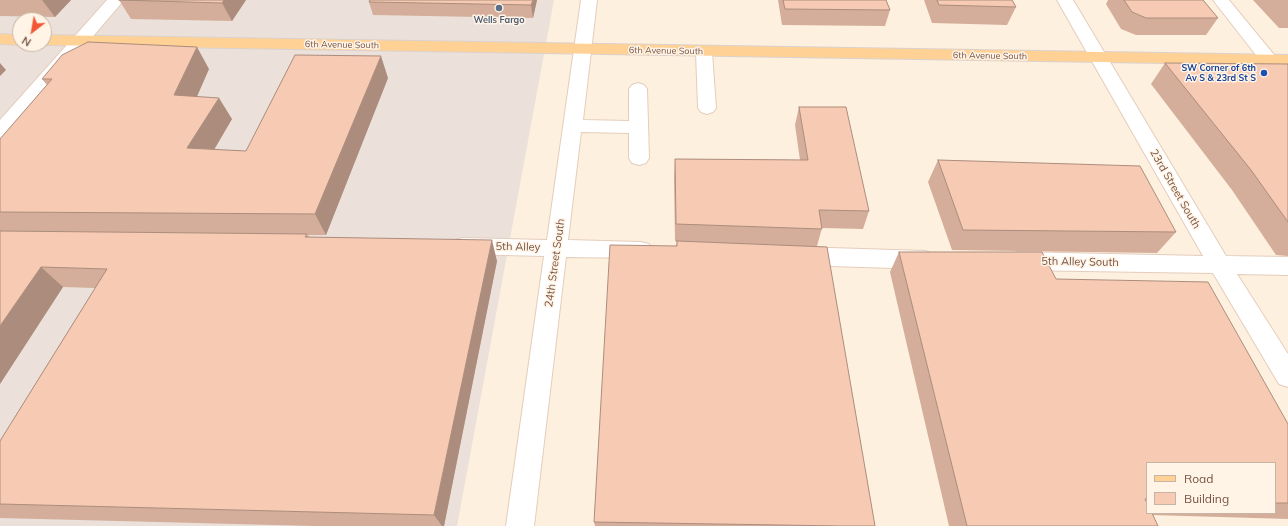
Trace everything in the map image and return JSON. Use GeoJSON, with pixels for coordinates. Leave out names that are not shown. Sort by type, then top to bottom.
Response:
{"type":"FeatureCollection","features":[{"type":"Feature","properties":{"kind":"main road"},"geometry":{"type":"LineString","coordinates":[[0,39],[12,40]]}},
{"type":"Feature","properties":{"kind":"main road","name":"6th Avenue South"},"geometry":{"type":"LineString","coordinates":[[52,40],[704,52],[1288,60]]}},
{"type":"Feature","properties":{"kind":"street"},"geometry":{"type":"LineString","coordinates":[[0,132],[116,0]]}},
{"type":"Feature","properties":{"kind":"street","name":"24th Street South"},"geometry":{"type":"LineString","coordinates":[[520,526],[589,0]]}},
{"type":"Feature","properties":{"kind":"street","name":"23rd Street South"},"geometry":{"type":"LineString","coordinates":[[1065,0],[1219,264],[1288,376]]}},
{"type":"Feature","properties":{"kind":"street"},"geometry":{"type":"LineString","coordinates":[[1221,0],[1269,60]]}},
{"type":"Feature","properties":{"kind":"street"},"geometry":{"type":"LineString","coordinates":[[704,52],[707,108]]}},
{"type":"Feature","properties":{"kind":"street"},"geometry":{"type":"LineString","coordinates":[[638,89],[639,158]]}},
{"type":"Feature","properties":{"kind":"street"},"geometry":{"type":"LineString","coordinates":[[573,126],[638,127]]}},
{"type":"Feature","properties":{"kind":"street","name":"5th Alley"},"geometry":{"type":"LineString","coordinates":[[443,246],[557,247]]}},
{"type":"Feature","properties":{"kind":"street"},"geometry":{"type":"LineString","coordinates":[[557,247],[657,251]]}},
{"type":"Feature","properties":{"kind":"street"},"geometry":{"type":"LineString","coordinates":[[783,256],[948,260]]}},
{"type":"Feature","properties":{"kind":"street","name":"5th Alley South"},"geometry":{"type":"LineString","coordinates":[[996,261],[1288,266]]}},
{"type":"Feature","properties":{"kind":"shaded area"},"geometry":{"type":"Polygon","coordinates":[[[0,0],[554,0],[457,526],[0,526],[0,0]]]}},
{"type":"Feature","properties":{"kind":"building"},"geometry":{"type":"Polygon","coordinates":[[[119,0],[224,0],[222,3],[119,0]]]}},
{"type":"Feature","properties":{"kind":"building"},"geometry":{"type":"Polygon","coordinates":[[[370,0],[533,0],[531,5],[369,2],[370,0]]]}},
{"type":"Feature","properties":{"kind":"building"},"geometry":{"type":"Polygon","coordinates":[[[783,0],[886,0],[890,10],[785,9],[783,0]]]}},
{"type":"Feature","properties":{"kind":"building"},"geometry":{"type":"Polygon","coordinates":[[[937,0],[1012,0],[1016,7],[939,5],[937,0]]]}},
{"type":"Feature","properties":{"kind":"building"},"geometry":{"type":"Polygon","coordinates":[[[1124,0],[1203,0],[1218,18],[1146,18],[1132,12],[1124,0]]]}},
{"type":"Feature","properties":{"kind":"building"},"geometry":{"type":"Polygon","coordinates":[[[88,42],[197,47],[174,95],[219,98],[187,148],[246,151],[295,55],[381,56],[315,214],[0,212],[0,139],[52,79],[42,79],[62,55],[88,42]]]}},
{"type":"Feature","properties":{"kind":"building"},"geometry":{"type":"Polygon","coordinates":[[[1165,63],[1288,64],[1288,222],[1251,170],[1165,63]]]}},
{"type":"Feature","properties":{"kind":"building"},"geometry":{"type":"Polygon","coordinates":[[[799,107],[846,107],[869,211],[819,210],[822,229],[676,224],[675,159],[808,160],[799,107]]]}},
{"type":"Feature","properties":{"kind":"building"},"geometry":{"type":"Polygon","coordinates":[[[938,160],[1140,166],[1176,232],[963,230],[938,160]]]}},
{"type":"Feature","properties":{"kind":"building"},"geometry":{"type":"Polygon","coordinates":[[[0,231],[307,234],[305,237],[492,240],[434,515],[0,504],[0,441],[107,269],[41,267],[0,326],[0,231]]]}},
{"type":"Feature","properties":{"kind":"building"},"geometry":{"type":"Polygon","coordinates":[[[677,241],[827,247],[875,526],[594,522],[610,245],[677,246],[677,241]]]}},
{"type":"Feature","properties":{"kind":"building"},"geometry":{"type":"Polygon","coordinates":[[[899,252],[1042,252],[1056,279],[1208,282],[1288,424],[1288,503],[1276,503],[1276,462],[1146,462],[1146,514],[1152,514],[1158,526],[967,526],[899,252]]]}},
{"type":"Feature","properties":{"kind":"place","name":"Wells Fargo"},"geometry":{"type":"Point","coordinates":[499,8]}},
{"type":"Feature","properties":{"kind":"place","name":"SW Corner of 6th Av S & 23rd St S"},"geometry":{"type":"Point","coordinates":[1264,73]}}]}
